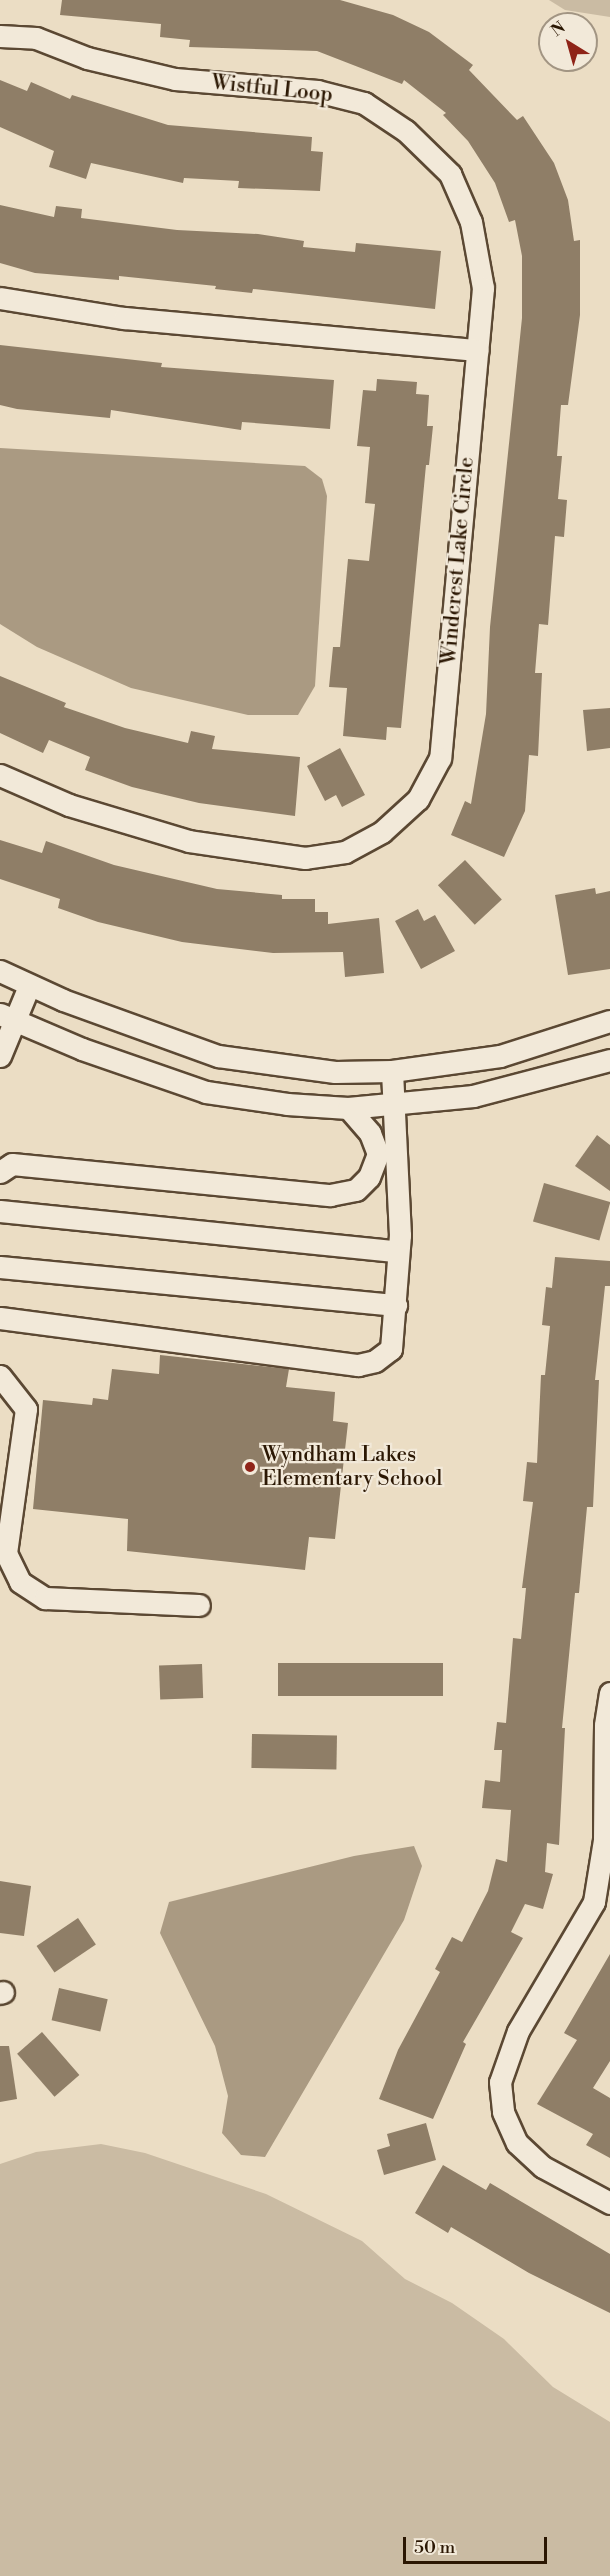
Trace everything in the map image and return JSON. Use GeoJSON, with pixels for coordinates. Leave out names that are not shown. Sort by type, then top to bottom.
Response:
{"type":"FeatureCollection","features":[{"type":"Feature","properties":{"kind":"street","name":"Wistful Loop"},"geometry":{"type":"LineString","coordinates":[[0,36],[36,38],[87,58],[175,79],[317,91],[364,102],[406,131],[450,174],[471,222],[483,288],[478,350]]}},
{"type":"Feature","properties":{"kind":"street"},"geometry":{"type":"LineString","coordinates":[[0,298],[124,318],[478,350]]}},
{"type":"Feature","properties":{"kind":"street","name":"Windcrest Lake Circle"},"geometry":{"type":"LineString","coordinates":[[0,776],[69,805],[189,841],[293,856],[345,852],[382,832],[418,799],[440,758],[478,350]]}},
{"type":"Feature","properties":{"kind":"street"},"geometry":{"type":"LineString","coordinates":[[0,971],[29,986],[218,1056],[336,1072],[392,1071],[500,1056],[610,1021]]}},
{"type":"Feature","properties":{"kind":"street"},"geometry":{"type":"LineString","coordinates":[[0,1056],[8,1018],[29,986]]}},
{"type":"Feature","properties":{"kind":"street"},"geometry":{"type":"LineString","coordinates":[[8,1018],[206,1092],[348,1108],[395,1106],[473,1096],[610,1060]]}},
{"type":"Feature","properties":{"kind":"street"},"geometry":{"type":"LineString","coordinates":[[0,1318],[358,1365],[375,1361],[391,1349],[396,1305],[397,1251],[400,1235],[392,1071]]}},
{"type":"Feature","properties":{"kind":"street"},"geometry":{"type":"LineString","coordinates":[[0,1172],[12,1164],[330,1195],[356,1190],[369,1177],[378,1154],[370,1133],[348,1108]]}},
{"type":"Feature","properties":{"kind":"street"},"geometry":{"type":"LineString","coordinates":[[0,1211],[397,1251]]}},
{"type":"Feature","properties":{"kind":"street"},"geometry":{"type":"LineString","coordinates":[[0,1267],[396,1305]]}},
{"type":"Feature","properties":{"kind":"street"},"geometry":{"type":"LineString","coordinates":[[0,1376],[26,1409],[3,1555],[20,1582],[45,1598],[199,1605]]}},
{"type":"Feature","properties":{"kind":"street"},"geometry":{"type":"LineString","coordinates":[[610,1693],[605,1725],[604,1840],[594,1902],[518,2031],[500,2082],[503,2112],[517,2143],[543,2167],[610,2203]]}},
{"type":"Feature","properties":{"kind":"shaded area"},"geometry":{"type":"Polygon","coordinates":[[[549,0],[610,0],[610,17],[598,15],[598,12],[565,10],[549,0]]]}},
{"type":"Feature","properties":{"kind":"shaded area"},"geometry":{"type":"Polygon","coordinates":[[[0,448],[305,466],[322,479],[327,496],[315,686],[298,715],[248,715],[131,688],[37,647],[0,624],[0,448]]]}},
{"type":"Feature","properties":{"kind":"shaded area"},"geometry":{"type":"Polygon","coordinates":[[[414,1846],[422,1866],[404,1920],[265,2157],[241,2155],[222,2133],[228,2096],[215,2046],[160,1933],[169,1902],[354,1856],[414,1846]]]}},
{"type":"Feature","properties":{"kind":"shaded area"},"geometry":{"type":"Polygon","coordinates":[[[101,2144],[145,2153],[266,2194],[362,2241],[405,2279],[452,2303],[504,2339],[553,2387],[610,2422],[610,2576],[0,2576],[0,2164],[36,2152],[101,2144]]]}},
{"type":"Feature","properties":{"kind":"building"},"geometry":{"type":"Polygon","coordinates":[[[62,0],[340,0],[393,15],[429,32],[473,65],[469,70],[517,120],[523,116],[554,163],[568,200],[574,241],[580,240],[580,315],[568,405],[561,405],[557,456],[562,456],[558,499],[567,500],[564,537],[555,536],[548,625],[539,624],[535,673],[542,673],[538,756],[529,755],[525,811],[504,857],[451,835],[465,801],[471,804],[486,714],[490,627],[522,318],[522,256],[515,220],[509,222],[495,183],[468,141],[443,115],[446,113],[404,80],[402,84],[317,51],[189,47],[190,40],[160,37],[161,24],[60,15],[62,0]]]}},
{"type":"Feature","properties":{"kind":"building"},"geometry":{"type":"Polygon","coordinates":[[[0,80],[27,91],[31,82],[70,99],[72,95],[168,125],[312,137],[311,151],[323,152],[320,191],[238,188],[239,181],[184,178],[183,183],[91,163],[86,179],[49,167],[54,151],[0,127],[0,80]]]}},
{"type":"Feature","properties":{"kind":"building"},"geometry":{"type":"Polygon","coordinates":[[[0,205],[54,217],[56,206],[82,209],[81,218],[177,230],[258,234],[304,241],[303,247],[355,252],[356,243],[441,251],[435,309],[253,289],[252,293],[215,289],[216,286],[119,276],[119,280],[35,273],[0,263],[0,205]]]}},
{"type":"Feature","properties":{"kind":"building"},"geometry":{"type":"Polygon","coordinates":[[[0,345],[162,363],[161,367],[334,380],[330,429],[242,422],[241,430],[111,410],[110,418],[17,409],[0,405],[0,345]]]}},
{"type":"Feature","properties":{"kind":"building"},"geometry":{"type":"Polygon","coordinates":[[[377,379],[417,382],[416,394],[429,395],[427,426],[433,426],[429,465],[426,465],[401,728],[387,727],[386,740],[343,736],[347,688],[329,687],[333,647],[340,647],[348,559],[369,561],[375,504],[365,503],[370,447],[357,446],[363,390],[376,391],[377,379]]]}},
{"type":"Feature","properties":{"kind":"building"},"geometry":{"type":"Polygon","coordinates":[[[0,676],[66,703],[64,707],[125,728],[188,743],[191,731],[215,736],[212,749],[300,757],[295,816],[199,803],[132,787],[85,770],[90,757],[49,740],[43,753],[0,733],[0,676]]]}},
{"type":"Feature","properties":{"kind":"building"},"geometry":{"type":"Polygon","coordinates":[[[610,708],[610,748],[587,751],[583,710],[610,708]]]}},
{"type":"Feature","properties":{"kind":"building"},"geometry":{"type":"Polygon","coordinates":[[[340,748],[365,795],[342,807],[336,795],[325,801],[307,766],[340,748]]]}},
{"type":"Feature","properties":{"kind":"building"},"geometry":{"type":"Polygon","coordinates":[[[0,840],[42,853],[46,841],[114,865],[217,889],[282,895],[282,899],[315,899],[315,912],[328,912],[328,924],[379,918],[384,973],[345,977],[343,952],[273,953],[182,942],[98,922],[58,908],[60,899],[0,879],[0,840]]]}},
{"type":"Feature","properties":{"kind":"building"},"geometry":{"type":"Polygon","coordinates":[[[465,860],[502,899],[475,925],[438,885],[465,860]]]}},
{"type":"Feature","properties":{"kind":"building"},"geometry":{"type":"Polygon","coordinates":[[[595,888],[596,894],[610,891],[610,969],[568,975],[555,895],[595,888]]]}},
{"type":"Feature","properties":{"kind":"building"},"geometry":{"type":"Polygon","coordinates":[[[418,909],[424,921],[435,915],[455,951],[421,969],[395,921],[418,909]]]}},
{"type":"Feature","properties":{"kind":"building"},"geometry":{"type":"Polygon","coordinates":[[[597,1135],[610,1145],[610,1191],[575,1166],[597,1135]]]}},
{"type":"Feature","properties":{"kind":"building"},"geometry":{"type":"Polygon","coordinates":[[[544,1183],[610,1202],[599,1240],[533,1221],[544,1183]]]}},
{"type":"Feature","properties":{"kind":"building"},"geometry":{"type":"Polygon","coordinates":[[[555,1257],[610,1261],[610,1286],[605,1286],[595,1380],[599,1380],[593,1507],[587,1507],[579,1593],[575,1593],[562,1728],[565,1728],[559,1845],[547,1843],[545,1872],[553,1874],[543,1909],[525,1904],[511,1932],[523,1938],[463,2042],[466,2044],[433,2119],[379,2099],[398,2050],[440,1972],[435,1969],[452,1937],[462,1942],[488,1891],[496,1859],[507,1862],[511,1810],[482,1808],[485,1780],[500,1782],[502,1750],[494,1750],[497,1722],[506,1723],[513,1638],[521,1639],[526,1588],[522,1588],[533,1502],[523,1501],[527,1462],[537,1463],[541,1375],[545,1375],[550,1326],[542,1325],[546,1287],[552,1288],[555,1257]]]}},
{"type":"Feature","properties":{"kind":"building"},"geometry":{"type":"Polygon","coordinates":[[[160,1355],[289,1369],[286,1387],[335,1392],[333,1421],[348,1423],[335,1539],[309,1537],[305,1570],[127,1551],[128,1519],[33,1509],[43,1400],[92,1405],[93,1398],[108,1400],[112,1369],[159,1374],[160,1355]]]}},
{"type":"Feature","properties":{"kind":"building"},"geometry":{"type":"Polygon","coordinates":[[[278,1663],[443,1663],[443,1696],[278,1696],[278,1663]]]}},
{"type":"Feature","properties":{"kind":"building"},"geometry":{"type":"Polygon","coordinates":[[[202,1664],[203,1698],[160,1699],[159,1666],[202,1664]]]}},
{"type":"Feature","properties":{"kind":"building"},"geometry":{"type":"Polygon","coordinates":[[[252,1734],[337,1735],[336,1769],[251,1768],[252,1734]]]}},
{"type":"Feature","properties":{"kind":"building"},"geometry":{"type":"Polygon","coordinates":[[[0,1881],[31,1886],[24,1936],[0,1933],[0,1881]]]}},
{"type":"Feature","properties":{"kind":"building"},"geometry":{"type":"Polygon","coordinates":[[[78,1918],[96,1945],[54,1972],[37,1946],[78,1918]]]}},
{"type":"Feature","properties":{"kind":"building"},"geometry":{"type":"Polygon","coordinates":[[[610,1954],[610,2061],[593,2088],[610,2098],[610,2158],[586,2145],[593,2134],[537,2104],[577,2040],[564,2033],[610,1954]]]}},
{"type":"Feature","properties":{"kind":"building"},"geometry":{"type":"Polygon","coordinates":[[[59,1988],[108,1999],[100,2031],[52,2020],[59,1988]]]}},
{"type":"Feature","properties":{"kind":"building"},"geometry":{"type":"Polygon","coordinates":[[[42,2032],[79,2075],[54,2097],[17,2054],[42,2032]]]}},
{"type":"Feature","properties":{"kind":"building"},"geometry":{"type":"Polygon","coordinates":[[[0,2046],[9,2046],[17,2099],[0,2102],[0,2046]]]}},
{"type":"Feature","properties":{"kind":"building"},"geometry":{"type":"Polygon","coordinates":[[[426,2123],[436,2160],[384,2175],[377,2150],[390,2146],[387,2134],[426,2123]]]}},
{"type":"Feature","properties":{"kind":"building"},"geometry":{"type":"Polygon","coordinates":[[[443,2165],[486,2190],[490,2183],[610,2254],[610,2313],[529,2273],[451,2227],[448,2233],[415,2213],[443,2165]]]}},
{"type":"Feature","properties":{"kind":"place","name":"Wyndham Lakes Elementary School"},"geometry":{"type":"Point","coordinates":[250,1467]}}]}
